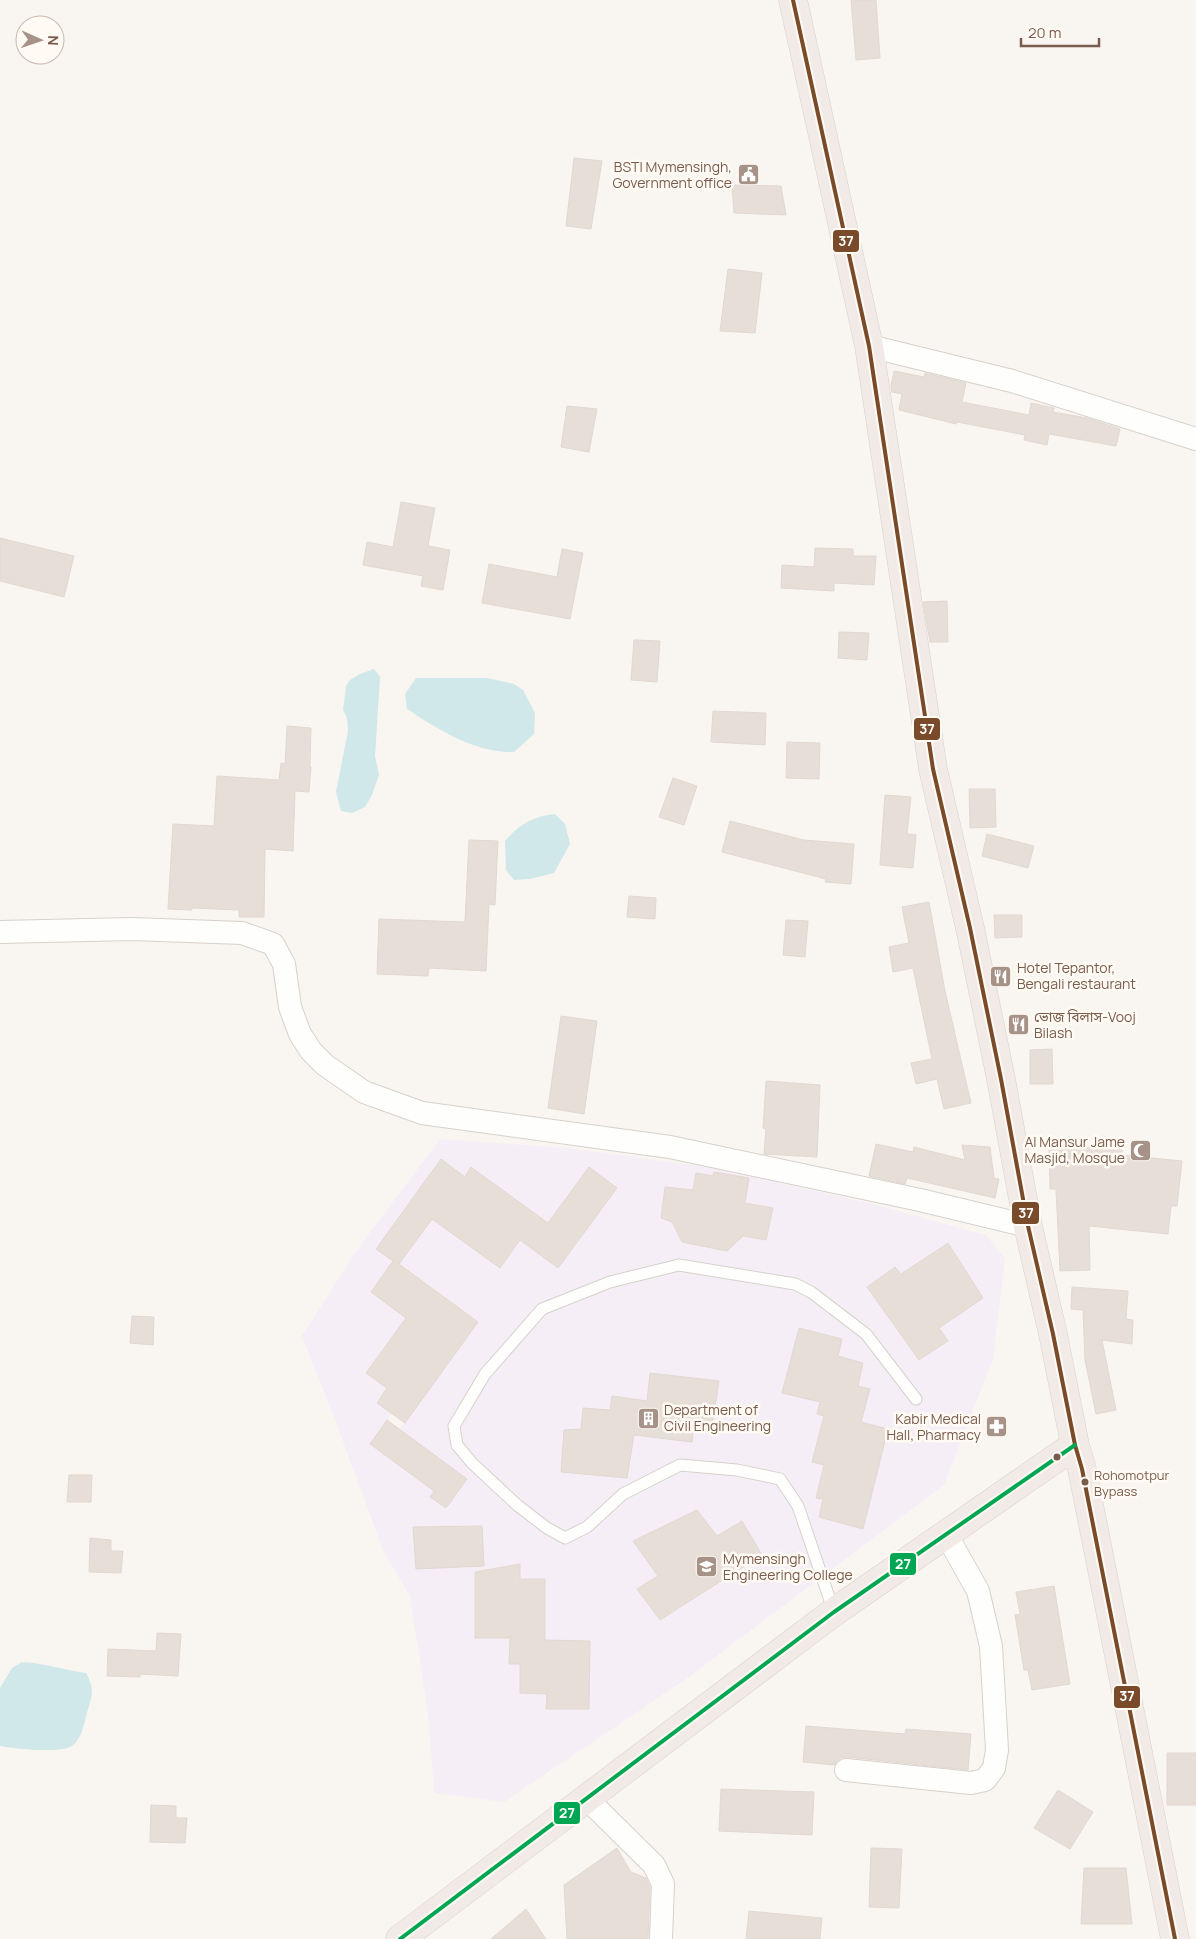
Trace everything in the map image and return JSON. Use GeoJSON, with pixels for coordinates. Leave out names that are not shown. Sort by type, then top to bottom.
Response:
{"type":"FeatureCollection","features":[{"type":"Feature","properties":{"kind":"highway"},"geometry":{"type":"LineString","coordinates":[[793,0],[869,346],[933,769],[970,928],[1028,1226],[1053,1334],[1075,1445],[1082,1469],[1174,1939]]}},
{"type":"Feature","properties":{"kind":"highway"},"geometry":{"type":"LineString","coordinates":[[400,1939],[834,1612],[1075,1445]]}},
{"type":"Feature","properties":{"kind":"street"},"geometry":{"type":"LineString","coordinates":[[869,346],[1012,381],[1196,439]]}},
{"type":"Feature","properties":{"kind":"street"},"geometry":{"type":"LineString","coordinates":[[0,932],[132,929],[242,933],[273,944],[284,964],[290,1007],[300,1034],[311,1051],[325,1065],[364,1092],[422,1113],[670,1147],[920,1200],[1028,1226]]}},
{"type":"Feature","properties":{"kind":"street"},"geometry":{"type":"LineString","coordinates":[[846,1770],[971,1782],[985,1780],[994,1768],[997,1750],[991,1646],[978,1592],[955,1546],[946,1534]]}},
{"type":"Feature","properties":{"kind":"street"},"geometry":{"type":"LineString","coordinates":[[587,1798],[654,1865],[663,1884],[661,1939]]}},
{"type":"Feature","properties":{"kind":"lane"},"geometry":{"type":"LineString","coordinates":[[834,1612],[798,1506],[780,1480],[737,1470],[680,1465],[623,1494],[587,1527],[565,1538],[547,1528],[517,1505],[472,1463],[456,1445],[454,1426],[485,1374],[542,1309],[610,1282],[679,1265],[794,1284],[810,1292],[866,1334],[916,1399]]}},
{"type":"Feature","properties":{"kind":"shaded area"},"geometry":{"type":"Polygon","coordinates":[[[440,1139],[566,1148],[700,1166],[741,1166],[779,1183],[868,1203],[986,1235],[1005,1259],[993,1359],[944,1485],[689,1677],[504,1802],[434,1793],[429,1721],[410,1596],[384,1552],[302,1336],[356,1251],[440,1139]],[[441,1160],[376,1248],[393,1261],[427,1333],[384,1348],[366,1373],[387,1388],[377,1403],[392,1414],[370,1444],[434,1491],[430,1497],[442,1505],[446,1499],[450,1502],[467,1479],[400,1429],[478,1322],[399,1263],[453,1190],[446,1229],[499,1268],[520,1240],[558,1268],[617,1188],[589,1167],[538,1236],[542,1219],[472,1167],[465,1177],[441,1160]],[[715,1172],[713,1176],[696,1173],[693,1190],[665,1187],[661,1218],[672,1222],[682,1242],[727,1251],[743,1236],[766,1240],[773,1208],[745,1203],[736,1176],[715,1172]],[[929,1273],[868,1287],[919,1360],[948,1342],[939,1328],[929,1273]],[[799,1328],[782,1393],[820,1402],[824,1416],[812,1462],[824,1465],[816,1497],[823,1499],[819,1517],[863,1529],[888,1429],[861,1422],[870,1389],[858,1386],[838,1356],[842,1339],[799,1328]],[[650,1373],[647,1401],[612,1396],[610,1410],[583,1408],[581,1429],[564,1430],[561,1472],[627,1478],[634,1435],[691,1442],[694,1426],[712,1427],[718,1381],[650,1373]],[[742,1521],[717,1536],[633,1541],[653,1568],[670,1568],[638,1589],[660,1620],[762,1555],[742,1521]],[[482,1526],[413,1527],[416,1568],[483,1566],[482,1526]],[[475,1573],[475,1638],[510,1638],[509,1664],[520,1664],[520,1693],[547,1694],[547,1709],[589,1709],[590,1641],[545,1640],[545,1579],[520,1579],[475,1573]]]}},
{"type":"Feature","properties":{"kind":"water"},"geometry":{"type":"Polygon","coordinates":[[[374,669],[380,677],[375,756],[379,775],[372,795],[365,807],[352,813],[341,811],[336,792],[348,731],[347,718],[343,710],[346,686],[350,680],[374,669]]]}},
{"type":"Feature","properties":{"kind":"water"},"geometry":{"type":"Polygon","coordinates":[[[416,678],[487,678],[514,684],[523,690],[535,713],[534,734],[514,752],[485,749],[458,739],[407,709],[405,694],[416,678]]]}},
{"type":"Feature","properties":{"kind":"water"},"geometry":{"type":"Polygon","coordinates":[[[555,814],[565,824],[570,844],[554,873],[530,879],[514,880],[506,870],[505,841],[527,822],[555,814]]]}},
{"type":"Feature","properties":{"kind":"water"},"geometry":{"type":"Polygon","coordinates":[[[22,1662],[86,1673],[92,1688],[91,1697],[82,1732],[74,1745],[55,1750],[0,1746],[0,1688],[12,1668],[22,1662]]]}},
{"type":"Feature","properties":{"kind":"building"},"geometry":{"type":"Polygon","coordinates":[[[851,0],[876,0],[880,58],[856,60],[851,0]]]}},
{"type":"Feature","properties":{"kind":"building"},"geometry":{"type":"Polygon","coordinates":[[[574,158],[602,161],[591,229],[566,226],[574,158]]]}},
{"type":"Feature","properties":{"kind":"building"},"geometry":{"type":"Polygon","coordinates":[[[732,185],[781,186],[786,215],[734,213],[732,185]]]}},
{"type":"Feature","properties":{"kind":"building"},"geometry":{"type":"Polygon","coordinates":[[[728,269],[762,273],[755,333],[720,331],[728,269]]]}},
{"type":"Feature","properties":{"kind":"building"},"geometry":{"type":"Polygon","coordinates":[[[894,371],[924,377],[925,373],[966,383],[962,402],[1029,415],[1031,403],[1054,408],[1053,412],[1087,418],[1120,429],[1116,446],[1049,434],[1047,445],[1024,440],[1025,435],[957,422],[956,424],[899,410],[902,394],[892,392],[891,386],[894,371]]]}},
{"type":"Feature","properties":{"kind":"building"},"geometry":{"type":"Polygon","coordinates":[[[567,406],[597,409],[589,452],[561,447],[567,406]]]}},
{"type":"Feature","properties":{"kind":"building"},"geometry":{"type":"Polygon","coordinates":[[[401,502],[435,508],[428,546],[450,550],[443,590],[421,586],[423,576],[363,565],[367,542],[393,547],[401,502]]]}},
{"type":"Feature","properties":{"kind":"building"},"geometry":{"type":"Polygon","coordinates":[[[0,538],[74,556],[64,597],[0,581],[0,538]]]}},
{"type":"Feature","properties":{"kind":"building"},"geometry":{"type":"Polygon","coordinates":[[[815,548],[853,549],[853,556],[876,556],[874,585],[834,583],[834,591],[781,588],[782,565],[814,567],[815,548]]]}},
{"type":"Feature","properties":{"kind":"building"},"geometry":{"type":"Polygon","coordinates":[[[562,549],[583,553],[570,619],[482,603],[489,564],[557,577],[562,549]]]}},
{"type":"Feature","properties":{"kind":"building"},"geometry":{"type":"Polygon","coordinates":[[[947,601],[948,642],[930,642],[923,602],[947,601]]]}},
{"type":"Feature","properties":{"kind":"building"},"geometry":{"type":"Polygon","coordinates":[[[839,632],[869,633],[867,660],[838,658],[839,632]]]}},
{"type":"Feature","properties":{"kind":"building"},"geometry":{"type":"Polygon","coordinates":[[[634,640],[660,641],[657,682],[631,680],[634,640]]]}},
{"type":"Feature","properties":{"kind":"building"},"geometry":{"type":"Polygon","coordinates":[[[713,711],[766,713],[765,745],[711,742],[713,711]]]}},
{"type":"Feature","properties":{"kind":"building"},"geometry":{"type":"Polygon","coordinates":[[[287,726],[311,728],[309,792],[295,791],[293,851],[265,849],[264,917],[239,917],[239,910],[168,909],[173,824],[214,826],[217,776],[279,780],[281,763],[285,764],[287,726]]]}},
{"type":"Feature","properties":{"kind":"building"},"geometry":{"type":"Polygon","coordinates":[[[787,742],[820,743],[819,779],[786,778],[787,742]]]}},
{"type":"Feature","properties":{"kind":"building"},"geometry":{"type":"Polygon","coordinates":[[[673,778],[697,786],[684,825],[659,817],[673,778]]]}},
{"type":"Feature","properties":{"kind":"building"},"geometry":{"type":"Polygon","coordinates":[[[969,789],[995,789],[996,827],[970,828],[969,789]]]}},
{"type":"Feature","properties":{"kind":"building"},"geometry":{"type":"Polygon","coordinates":[[[885,795],[911,797],[907,834],[916,835],[913,868],[880,865],[885,795]]]}},
{"type":"Feature","properties":{"kind":"building"},"geometry":{"type":"Polygon","coordinates":[[[730,821],[804,840],[854,844],[851,884],[825,882],[826,879],[722,852],[730,821]]]}},
{"type":"Feature","properties":{"kind":"building"},"geometry":{"type":"Polygon","coordinates":[[[987,834],[1034,846],[1028,868],[982,856],[987,834]]]}},
{"type":"Feature","properties":{"kind":"building"},"geometry":{"type":"Polygon","coordinates":[[[469,840],[498,841],[495,905],[489,904],[486,971],[429,968],[428,976],[377,974],[379,919],[465,922],[469,840]]]}},
{"type":"Feature","properties":{"kind":"building"},"geometry":{"type":"Polygon","coordinates":[[[629,896],[656,898],[655,919],[627,917],[629,896]]]}},
{"type":"Feature","properties":{"kind":"building"},"geometry":{"type":"Polygon","coordinates":[[[929,902],[945,991],[971,1103],[944,1109],[937,1079],[916,1084],[911,1063],[932,1059],[913,968],[893,972],[889,947],[909,943],[902,907],[929,902]]]}},
{"type":"Feature","properties":{"kind":"building"},"geometry":{"type":"Polygon","coordinates":[[[994,915],[1022,915],[1022,937],[995,938],[994,915]]]}},
{"type":"Feature","properties":{"kind":"building"},"geometry":{"type":"Polygon","coordinates":[[[786,920],[808,921],[805,957],[783,955],[786,920]]]}},
{"type":"Feature","properties":{"kind":"building"},"geometry":{"type":"Polygon","coordinates":[[[561,1016],[597,1021],[584,1114],[548,1108],[561,1016]]]}},
{"type":"Feature","properties":{"kind":"building"},"geometry":{"type":"Polygon","coordinates":[[[1052,1049],[1053,1084],[1030,1084],[1030,1050],[1052,1049]]]}},
{"type":"Feature","properties":{"kind":"building"},"geometry":{"type":"Polygon","coordinates":[[[766,1081],[820,1085],[817,1157],[764,1154],[766,1129],[763,1128],[766,1081]]]}},
{"type":"Feature","properties":{"kind":"building"},"geometry":{"type":"Polygon","coordinates":[[[876,1144],[913,1152],[914,1147],[965,1160],[962,1145],[990,1147],[994,1178],[999,1179],[995,1198],[907,1178],[905,1184],[869,1176],[876,1144]]]}},
{"type":"Feature","properties":{"kind":"building"},"geometry":{"type":"Polygon","coordinates":[[[1095,1145],[1122,1145],[1122,1155],[1182,1161],[1177,1206],[1171,1206],[1168,1234],[1089,1226],[1090,1270],[1060,1271],[1056,1189],[1050,1189],[1049,1148],[1095,1147],[1095,1145]]]}},
{"type":"Feature","properties":{"kind":"building"},"geometry":{"type":"Polygon","coordinates":[[[441,1159],[465,1177],[471,1167],[548,1223],[589,1167],[617,1188],[558,1268],[520,1240],[500,1268],[432,1219],[399,1264],[478,1322],[405,1423],[377,1403],[387,1388],[366,1373],[406,1318],[371,1292],[393,1261],[376,1249],[441,1159]]]}},
{"type":"Feature","properties":{"kind":"building"},"geometry":{"type":"Polygon","coordinates":[[[714,1172],[749,1178],[745,1203],[773,1208],[766,1240],[743,1236],[727,1251],[682,1242],[672,1222],[661,1218],[665,1187],[693,1190],[696,1173],[713,1176],[714,1172]]]}},
{"type":"Feature","properties":{"kind":"building"},"geometry":{"type":"Polygon","coordinates":[[[948,1243],[983,1298],[939,1328],[948,1341],[919,1360],[867,1287],[895,1267],[901,1274],[948,1243]]]}},
{"type":"Feature","properties":{"kind":"building"},"geometry":{"type":"Polygon","coordinates":[[[1072,1287],[1128,1291],[1126,1319],[1133,1320],[1132,1344],[1102,1340],[1116,1410],[1096,1414],[1085,1360],[1083,1310],[1071,1309],[1072,1287]]]}},
{"type":"Feature","properties":{"kind":"building"},"geometry":{"type":"Polygon","coordinates":[[[132,1316],[154,1317],[153,1345],[130,1343],[132,1316]]]}},
{"type":"Feature","properties":{"kind":"building"},"geometry":{"type":"Polygon","coordinates":[[[799,1328],[842,1339],[838,1356],[863,1363],[858,1386],[870,1389],[861,1422],[888,1429],[863,1529],[819,1517],[823,1499],[816,1498],[824,1465],[812,1462],[824,1416],[817,1414],[820,1402],[782,1393],[799,1328]]]}},
{"type":"Feature","properties":{"kind":"building","name":"Department of Civil Engineering"},"geometry":{"type":"Polygon","coordinates":[[[650,1373],[719,1381],[712,1427],[694,1426],[692,1442],[634,1435],[627,1478],[561,1472],[564,1430],[581,1429],[583,1408],[610,1410],[612,1396],[647,1401],[650,1373]]]}},
{"type":"Feature","properties":{"kind":"building"},"geometry":{"type":"Polygon","coordinates":[[[387,1420],[467,1479],[446,1508],[430,1497],[434,1491],[370,1444],[387,1420]]]}},
{"type":"Feature","properties":{"kind":"building"},"geometry":{"type":"Polygon","coordinates":[[[69,1475],[92,1475],[91,1502],[67,1502],[69,1475]]]}},
{"type":"Feature","properties":{"kind":"building"},"geometry":{"type":"Polygon","coordinates":[[[697,1510],[717,1536],[742,1521],[762,1555],[660,1620],[637,1589],[658,1576],[633,1541],[697,1510]]]}},
{"type":"Feature","properties":{"kind":"building"},"geometry":{"type":"Polygon","coordinates":[[[482,1526],[484,1566],[416,1569],[413,1527],[482,1526]]]}},
{"type":"Feature","properties":{"kind":"building"},"geometry":{"type":"Polygon","coordinates":[[[90,1538],[111,1540],[111,1551],[123,1551],[121,1573],[89,1572],[90,1538]]]}},
{"type":"Feature","properties":{"kind":"building"},"geometry":{"type":"Polygon","coordinates":[[[520,1564],[520,1579],[545,1579],[545,1640],[590,1641],[589,1709],[546,1709],[547,1694],[520,1693],[520,1664],[509,1664],[510,1638],[475,1638],[475,1572],[520,1564]]]}},
{"type":"Feature","properties":{"kind":"building"},"geometry":{"type":"Polygon","coordinates":[[[1054,1586],[1070,1684],[1032,1690],[1028,1670],[1024,1670],[1015,1615],[1020,1614],[1016,1592],[1054,1586]]]}},
{"type":"Feature","properties":{"kind":"building"},"geometry":{"type":"Polygon","coordinates":[[[157,1633],[181,1634],[178,1676],[140,1674],[140,1677],[107,1676],[108,1649],[156,1651],[157,1633]]]}},
{"type":"Feature","properties":{"kind":"building"},"geometry":{"type":"Polygon","coordinates":[[[806,1726],[905,1734],[906,1729],[971,1734],[968,1770],[847,1757],[840,1758],[834,1765],[803,1762],[806,1726]]]}},
{"type":"Feature","properties":{"kind":"building"},"geometry":{"type":"Polygon","coordinates":[[[1167,1753],[1196,1753],[1196,1805],[1167,1805],[1167,1753]]]}},
{"type":"Feature","properties":{"kind":"building"},"geometry":{"type":"Polygon","coordinates":[[[721,1789],[814,1792],[812,1835],[719,1831],[721,1789]]]}},
{"type":"Feature","properties":{"kind":"building"},"geometry":{"type":"Polygon","coordinates":[[[1058,1790],[1093,1812],[1070,1849],[1034,1828],[1058,1790]]]}},
{"type":"Feature","properties":{"kind":"building"},"geometry":{"type":"Polygon","coordinates":[[[151,1805],[176,1806],[176,1818],[187,1818],[185,1843],[150,1842],[151,1805]]]}},
{"type":"Feature","properties":{"kind":"building"},"geometry":{"type":"Polygon","coordinates":[[[617,1848],[631,1872],[646,1878],[650,1887],[648,1939],[567,1939],[564,1885],[617,1848]]]}},
{"type":"Feature","properties":{"kind":"building"},"geometry":{"type":"Polygon","coordinates":[[[871,1848],[902,1849],[899,1908],[869,1907],[871,1848]]]}},
{"type":"Feature","properties":{"kind":"building"},"geometry":{"type":"Polygon","coordinates":[[[1084,1868],[1126,1868],[1132,1924],[1081,1924],[1084,1868]]]}},
{"type":"Feature","properties":{"kind":"building"},"geometry":{"type":"Polygon","coordinates":[[[526,1909],[546,1939],[491,1939],[526,1909]]]}},
{"type":"Feature","properties":{"kind":"building"},"geometry":{"type":"Polygon","coordinates":[[[749,1911],[822,1918],[820,1939],[746,1939],[749,1911]]]}},
{"type":"Feature","properties":{"kind":"transit line","name":"37"},"geometry":{"type":"LineString","coordinates":[[793,0],[869,346],[933,769],[970,928],[1001,1079],[1028,1226],[1053,1334],[1075,1445],[1082,1469],[1175,1939]]}},
{"type":"Feature","properties":{"kind":"transit line","name":"27"},"geometry":{"type":"LineString","coordinates":[[400,1939],[834,1612],[1075,1445]]}},
{"type":"Feature","properties":{"kind":"place","name":"BSTI Mymensingh, Government office"},"geometry":{"type":"Point","coordinates":[748,175]}},
{"type":"Feature","properties":{"kind":"place","name":"Hotel Tepantor, Bengali restaurant"},"geometry":{"type":"Point","coordinates":[1001,976]}},
{"type":"Feature","properties":{"kind":"place","name":"ভোজ বিলাস-Vooj Bilash"},"geometry":{"type":"Point","coordinates":[1018,1025]}},
{"type":"Feature","properties":{"kind":"place","name":"Al Mansur Jame Masjid, Mosque"},"geometry":{"type":"Point","coordinates":[1141,1150]}},
{"type":"Feature","properties":{"kind":"place","name":"Department of Civil Engineering"},"geometry":{"type":"Point","coordinates":[648,1418]}},
{"type":"Feature","properties":{"kind":"place","name":"Kabir Medical Hall, Pharmacy"},"geometry":{"type":"Point","coordinates":[997,1427]}},
{"type":"Feature","properties":{"kind":"place","name":"Rohomotpur Bypass"},"geometry":{"type":"Point","coordinates":[1085,1482]}},
{"type":"Feature","properties":{"kind":"place","name":"Mymensingh Engineering College"},"geometry":{"type":"Point","coordinates":[707,1567]}}]}
